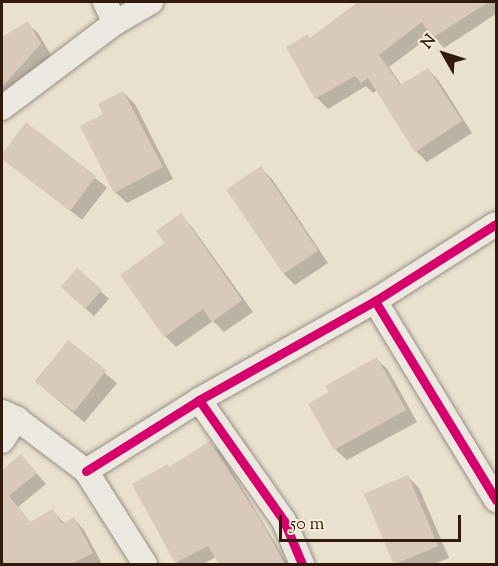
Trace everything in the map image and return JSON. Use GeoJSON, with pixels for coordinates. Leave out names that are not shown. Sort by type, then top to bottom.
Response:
{"type":"FeatureCollection","features":[{"type":"Feature","properties":{"kind":"street"},"geometry":{"type":"LineString","coordinates":[[105,2],[115,23]]}},
{"type":"Feature","properties":{"kind":"street"},"geometry":{"type":"LineString","coordinates":[[2,108],[22,90],[115,23],[151,2]]}},
{"type":"Feature","properties":{"kind":"street"},"geometry":{"type":"LineString","coordinates":[[86,471],[199,400],[375,301],[496,224]]}},
{"type":"Feature","properties":{"kind":"street"},"geometry":{"type":"LineString","coordinates":[[375,301],[496,500]]}},
{"type":"Feature","properties":{"kind":"street"},"geometry":{"type":"LineString","coordinates":[[199,400],[284,521],[302,564]]}},
{"type":"Feature","properties":{"kind":"street"},"geometry":{"type":"LineString","coordinates":[[2,441],[9,416],[86,471],[145,564]]}},
{"type":"Feature","properties":{"kind":"building"},"geometry":{"type":"Polygon","coordinates":[[[358,2],[489,2],[432,38],[422,22],[379,55],[400,85],[428,68],[462,121],[415,152],[368,78],[361,83],[355,76],[315,99],[286,47],[308,34],[310,38],[358,2]]]}},
{"type":"Feature","properties":{"kind":"building"},"geometry":{"type":"Polygon","coordinates":[[[28,21],[41,44],[2,87],[2,37],[28,21]]]}},
{"type":"Feature","properties":{"kind":"building"},"geometry":{"type":"Polygon","coordinates":[[[123,91],[163,167],[114,193],[80,126],[103,114],[98,104],[123,91]]]}},
{"type":"Feature","properties":{"kind":"building"},"geometry":{"type":"Polygon","coordinates":[[[26,122],[96,176],[70,211],[2,159],[2,154],[26,122]]]}},
{"type":"Feature","properties":{"kind":"building"},"geometry":{"type":"Polygon","coordinates":[[[261,166],[318,251],[283,274],[226,189],[261,166]]]}},
{"type":"Feature","properties":{"kind":"building"},"geometry":{"type":"Polygon","coordinates":[[[181,213],[242,300],[212,322],[203,309],[164,337],[120,275],[165,243],[156,231],[181,213]]]}},
{"type":"Feature","properties":{"kind":"building"},"geometry":{"type":"Polygon","coordinates":[[[77,268],[102,290],[86,309],[61,287],[77,268]]]}},
{"type":"Feature","properties":{"kind":"building"},"geometry":{"type":"Polygon","coordinates":[[[68,340],[107,370],[74,412],[35,382],[68,340]]]}},
{"type":"Feature","properties":{"kind":"building"},"geometry":{"type":"Polygon","coordinates":[[[377,357],[406,410],[334,450],[308,404],[329,392],[325,386],[377,357]]]}},
{"type":"Feature","properties":{"kind":"building"},"geometry":{"type":"Polygon","coordinates":[[[210,441],[260,519],[285,564],[219,564],[208,546],[175,563],[132,484],[168,464],[169,467],[210,441]]]}},
{"type":"Feature","properties":{"kind":"building"},"geometry":{"type":"Polygon","coordinates":[[[21,454],[37,473],[9,496],[30,522],[53,509],[62,524],[74,517],[93,553],[71,564],[5,564],[2,557],[2,470],[21,454]]]}},
{"type":"Feature","properties":{"kind":"building"},"geometry":{"type":"Polygon","coordinates":[[[408,475],[438,546],[394,564],[364,494],[408,475]]]}},
{"type":"Feature","properties":{"kind":"cycle path"},"geometry":{"type":"LineString","coordinates":[[86,471],[199,400],[375,301],[496,224]]}},
{"type":"Feature","properties":{"kind":"cycle path"},"geometry":{"type":"LineString","coordinates":[[375,301],[496,500]]}},
{"type":"Feature","properties":{"kind":"cycle path"},"geometry":{"type":"LineString","coordinates":[[199,400],[284,521],[302,564]]}}]}
